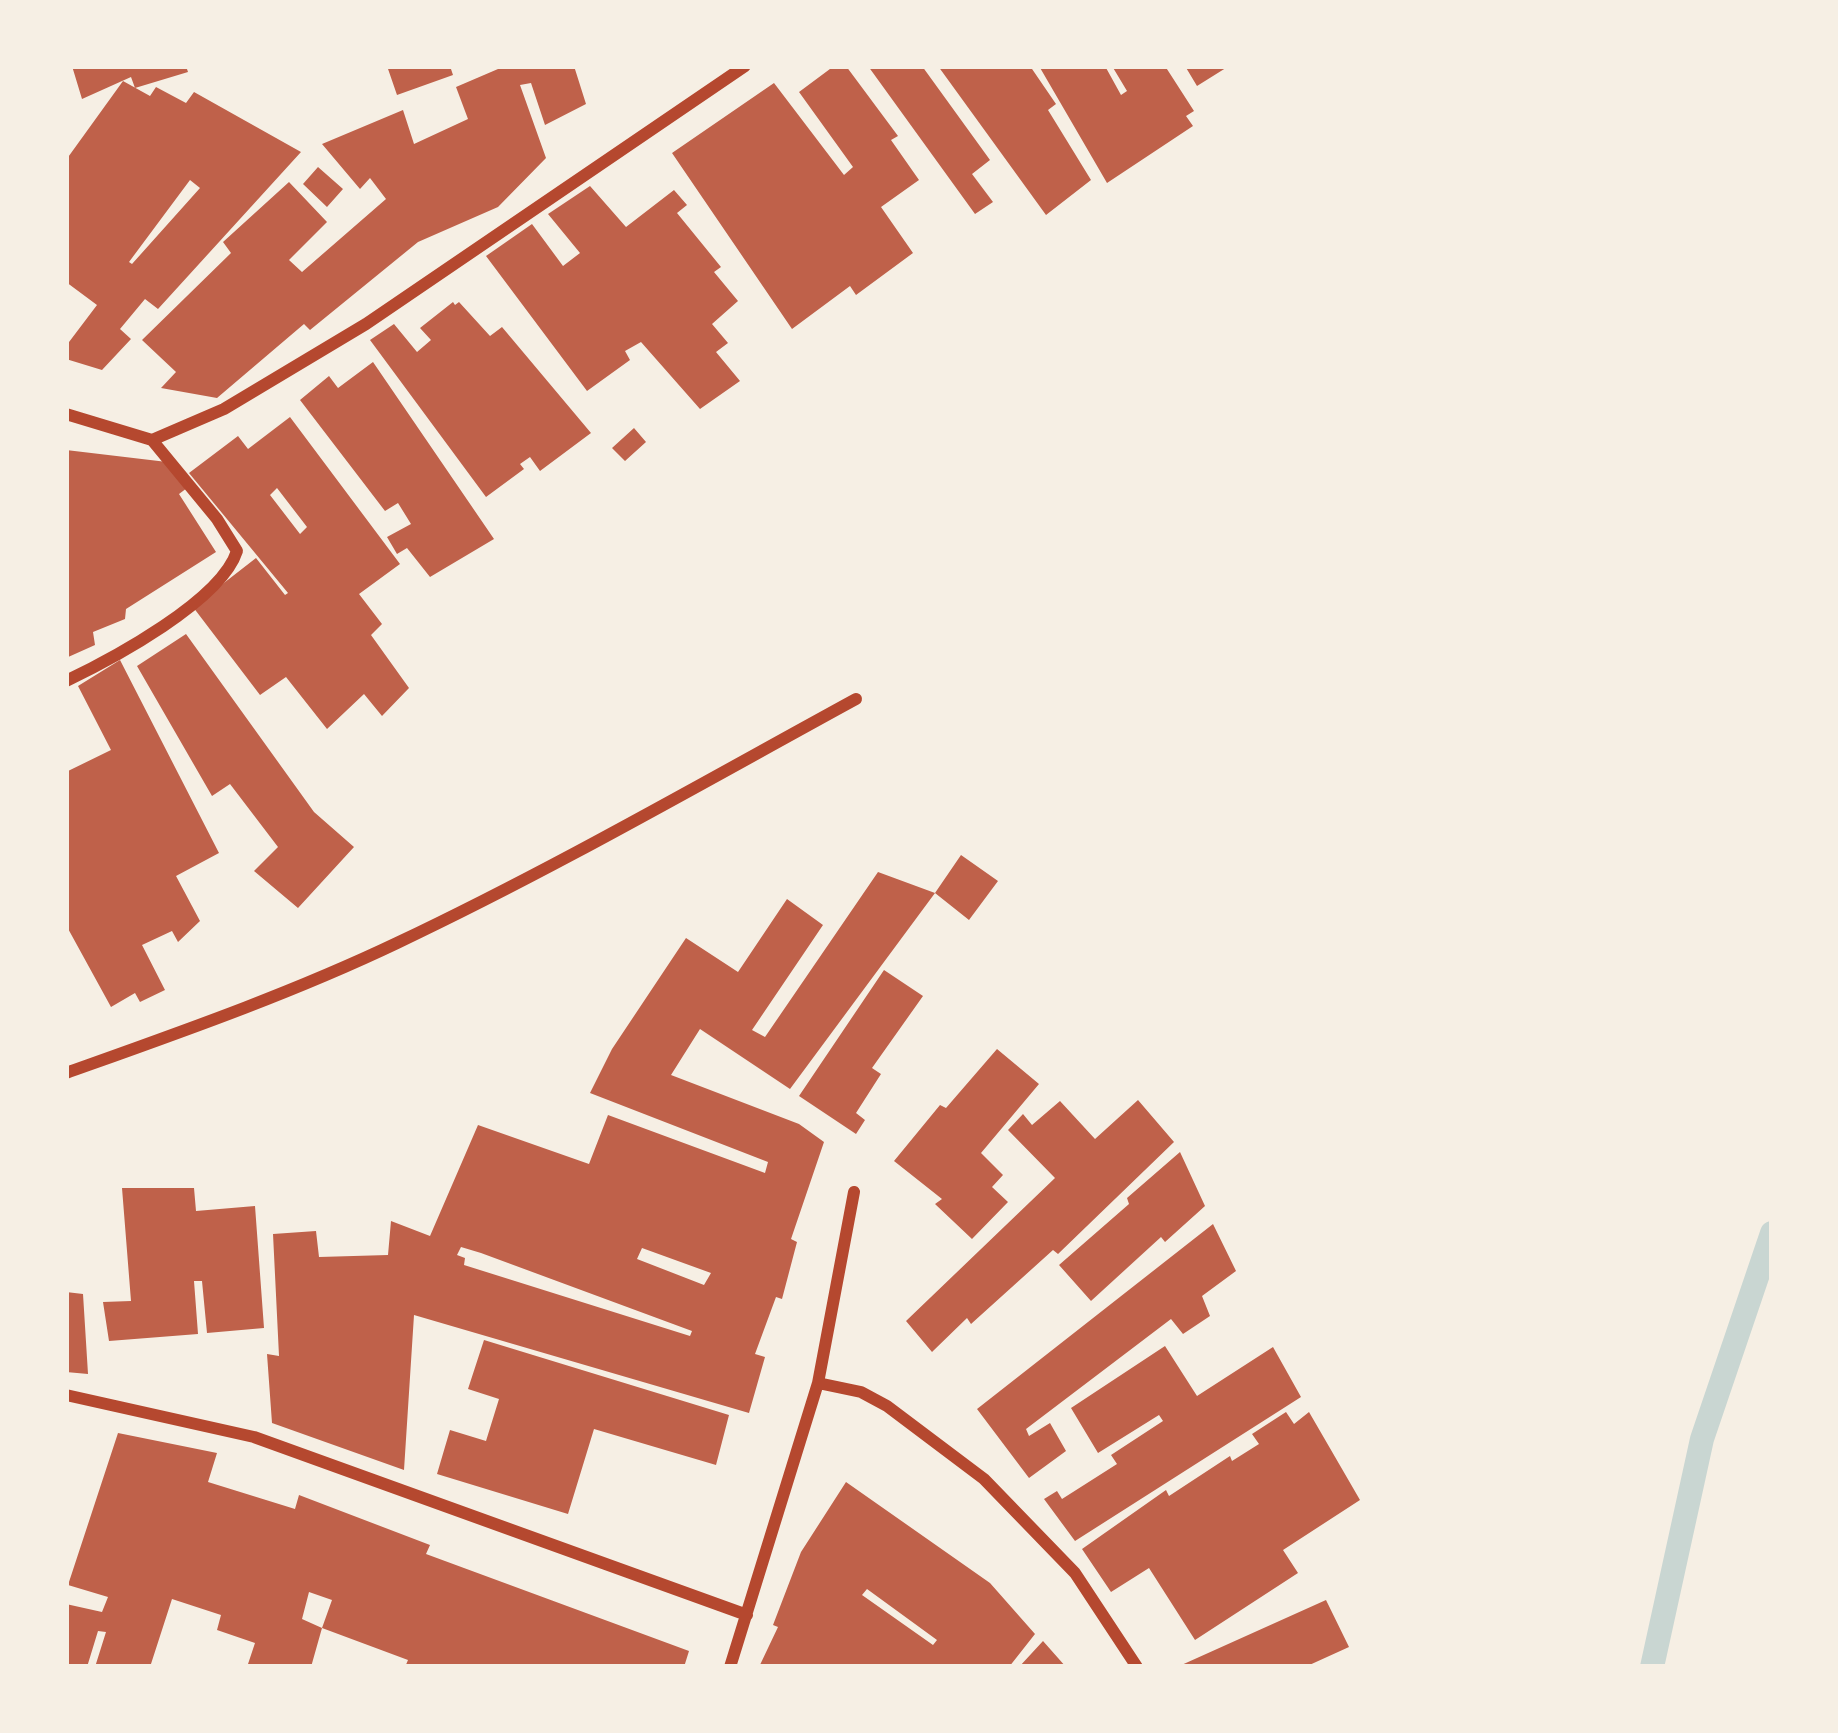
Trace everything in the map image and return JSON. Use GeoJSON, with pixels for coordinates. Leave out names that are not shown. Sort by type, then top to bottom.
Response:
{"type":"FeatureCollection","features":[{"type":"Feature","properties":{"kind":"street"},"geometry":{"type":"LineString","coordinates":[[152,440],[224,409],[366,324],[745,66]]}},
{"type":"Feature","properties":{"kind":"street"},"geometry":{"type":"LineString","coordinates":[[66,414],[152,440],[237,551],[205,593],[66,681]]}},
{"type":"Feature","properties":{"kind":"street"},"geometry":{"type":"LineString","coordinates":[[66,1073],[242,1010],[395,944],[539,872],[856,699]]}},
{"type":"Feature","properties":{"kind":"street"},"geometry":{"type":"LineString","coordinates":[[730,1667],[818,1383],[854,1192]]}},
{"type":"Feature","properties":{"kind":"street"},"geometry":{"type":"LineString","coordinates":[[818,1383],[861,1392],[887,1406],[984,1478],[1076,1573],[1137,1667]]}},
{"type":"Feature","properties":{"kind":"street"},"geometry":{"type":"LineString","coordinates":[[66,1395],[254,1437],[747,1615]]}},
{"type":"Feature","properties":{"kind":"building"},"geometry":{"type":"Polygon","coordinates":[[[72,66],[186,66],[188,72],[135,88],[131,77],[82,99],[72,66]]]}},
{"type":"Feature","properties":{"kind":"building"},"geometry":{"type":"Polygon","coordinates":[[[387,66],[450,66],[453,75],[397,95],[387,66]]]}},
{"type":"Feature","properties":{"kind":"building"},"geometry":{"type":"Polygon","coordinates":[[[505,66],[574,66],[586,104],[545,125],[531,83],[520,85],[546,158],[498,207],[418,242],[310,330],[304,324],[217,398],[161,388],[176,372],[142,340],[231,253],[223,242],[289,182],[327,222],[289,260],[302,272],[386,199],[370,178],[360,189],[322,144],[403,110],[414,144],[468,119],[456,87],[505,66]]]}},
{"type":"Feature","properties":{"kind":"building"},"geometry":{"type":"Polygon","coordinates":[[[834,66],[846,66],[898,136],[891,140],[919,180],[881,207],[913,253],[856,295],[850,286],[792,329],[672,153],[774,83],[844,175],[853,167],[799,92],[834,66]]]}},
{"type":"Feature","properties":{"kind":"building"},"geometry":{"type":"Polygon","coordinates":[[[868,66],[922,66],[990,160],[972,174],[993,202],[975,214],[868,66]]]}},
{"type":"Feature","properties":{"kind":"building"},"geometry":{"type":"Polygon","coordinates":[[[938,66],[1030,66],[1056,104],[1048,110],[1091,180],[1046,215],[938,66]]]}},
{"type":"Feature","properties":{"kind":"building"},"geometry":{"type":"Polygon","coordinates":[[[1039,66],[1105,66],[1121,95],[1127,91],[1112,66],[1165,66],[1194,111],[1186,116],[1193,126],[1107,183],[1039,66]]]}},
{"type":"Feature","properties":{"kind":"building"},"geometry":{"type":"Polygon","coordinates":[[[1185,66],[1229,66],[1197,86],[1185,66]]]}},
{"type":"Feature","properties":{"kind":"building"},"geometry":{"type":"Polygon","coordinates":[[[123,81],[150,96],[156,87],[186,103],[194,92],[301,152],[158,309],[145,299],[120,329],[131,339],[102,370],[66,359],[66,346],[97,305],[66,282],[66,160],[123,81]],[[190,180],[129,262],[132,264],[200,188],[190,180]]]}},
{"type":"Feature","properties":{"kind":"building"},"geometry":{"type":"Polygon","coordinates":[[[318,167],[343,189],[327,207],[303,184],[318,167]]]}},
{"type":"Feature","properties":{"kind":"building"},"geometry":{"type":"Polygon","coordinates":[[[590,186],[626,227],[674,190],[687,205],[677,213],[721,267],[714,272],[738,301],[712,324],[728,343],[716,352],[740,381],[700,409],[641,342],[625,351],[630,360],[587,391],[486,256],[532,224],[563,266],[580,253],[548,214],[590,186]]]}},
{"type":"Feature","properties":{"kind":"building"},"geometry":{"type":"Polygon","coordinates":[[[459,302],[490,336],[502,327],[591,433],[540,471],[530,457],[520,464],[524,469],[486,497],[370,340],[394,324],[417,352],[431,340],[420,328],[459,302]]]}},
{"type":"Feature","properties":{"kind":"building"},"geometry":{"type":"Polygon","coordinates":[[[373,362],[494,539],[430,577],[407,548],[397,554],[387,537],[411,524],[398,503],[385,511],[300,400],[329,376],[338,388],[373,362]]]}},
{"type":"Feature","properties":{"kind":"building"},"geometry":{"type":"Polygon","coordinates":[[[290,417],[400,564],[359,594],[382,624],[371,635],[409,688],[382,716],[364,694],[327,729],[286,677],[260,695],[193,607],[256,558],[288,593],[189,473],[238,436],[248,449],[290,417]],[[277,488],[270,495],[300,534],[307,527],[277,488]]]}},
{"type":"Feature","properties":{"kind":"building"},"geometry":{"type":"Polygon","coordinates":[[[634,428],[646,442],[625,461],[612,448],[634,428]]]}},
{"type":"Feature","properties":{"kind":"building"},"geometry":{"type":"Polygon","coordinates":[[[66,450],[167,462],[187,488],[179,494],[216,552],[126,609],[125,619],[93,632],[95,645],[66,658],[66,450]]]}},
{"type":"Feature","properties":{"kind":"building"},"geometry":{"type":"Polygon","coordinates":[[[186,634],[314,812],[354,847],[298,908],[254,871],[278,847],[230,784],[212,796],[137,666],[186,634]]]}},
{"type":"Feature","properties":{"kind":"building"},"geometry":{"type":"Polygon","coordinates":[[[120,660],[219,853],[176,876],[200,921],[178,942],[172,931],[142,945],[165,990],[140,1002],[135,993],[111,1007],[66,925],[66,772],[111,750],[78,686],[120,660]]]}},
{"type":"Feature","properties":{"kind":"building"},"geometry":{"type":"Polygon","coordinates":[[[961,855],[998,881],[969,920],[935,893],[961,855]]]}},
{"type":"Feature","properties":{"kind":"building"},"geometry":{"type":"Polygon","coordinates":[[[878,872],[935,893],[790,1089],[700,1029],[671,1075],[799,1124],[824,1142],[791,1239],[797,1242],[782,1299],[776,1297],[755,1354],[765,1357],[749,1413],[414,1315],[404,1470],[272,1423],[267,1354],[279,1356],[273,1234],[316,1231],[319,1257],[388,1255],[391,1221],[430,1236],[478,1125],[589,1164],[608,1115],[765,1173],[768,1162],[590,1093],[612,1049],[686,938],[738,972],[787,899],[823,925],[752,1030],[765,1037],[878,872]],[[461,1247],[457,1255],[465,1258],[464,1265],[690,1336],[692,1331],[481,1253],[461,1247]],[[642,1248],[637,1259],[704,1285],[711,1273],[642,1248]]]}},
{"type":"Feature","properties":{"kind":"building"},"geometry":{"type":"Polygon","coordinates":[[[884,970],[923,996],[872,1068],[881,1074],[856,1113],[865,1120],[856,1134],[799,1096],[884,970]]]}},
{"type":"Feature","properties":{"kind":"building"},"geometry":{"type":"Polygon","coordinates":[[[997,1049],[1039,1084],[981,1153],[1003,1175],[992,1187],[1008,1202],[972,1239],[935,1204],[942,1199],[894,1161],[940,1105],[946,1108],[997,1049]]]}},
{"type":"Feature","properties":{"kind":"building"},"geometry":{"type":"Polygon","coordinates":[[[1138,1100],[1174,1142],[1058,1254],[1053,1250],[971,1324],[967,1318],[932,1352],[906,1321],[1055,1178],[1008,1130],[1023,1114],[1032,1125],[1060,1101],[1095,1139],[1138,1100]]]}},
{"type":"Feature","properties":{"kind":"building"},"geometry":{"type":"Polygon","coordinates":[[[1180,1152],[1205,1206],[1165,1242],[1161,1237],[1091,1301],[1059,1265],[1180,1152]]]}},
{"type":"Feature","properties":{"kind":"building"},"geometry":{"type":"Polygon","coordinates":[[[122,1188],[194,1188],[196,1211],[255,1206],[264,1328],[207,1333],[202,1281],[194,1281],[198,1334],[109,1341],[103,1302],[131,1301],[122,1188]]]}},
{"type":"Feature","properties":{"kind":"building"},"geometry":{"type":"Polygon","coordinates":[[[1213,1224],[1236,1271],[1202,1296],[1210,1316],[1183,1334],[1171,1319],[1026,1429],[1029,1436],[1050,1423],[1066,1451],[1029,1478],[977,1409],[1213,1224]]]}},
{"type":"Feature","properties":{"kind":"building"},"geometry":{"type":"Polygon","coordinates":[[[66,1292],[83,1294],[88,1374],[66,1372],[66,1292]]]}},
{"type":"Feature","properties":{"kind":"building"},"geometry":{"type":"Polygon","coordinates":[[[484,1340],[729,1415],[716,1465],[594,1429],[568,1514],[437,1474],[450,1430],[486,1441],[499,1399],[468,1389],[484,1340]]]}},
{"type":"Feature","properties":{"kind":"building"},"geometry":{"type":"Polygon","coordinates":[[[1165,1346],[1197,1396],[1273,1347],[1301,1397],[1075,1541],[1044,1499],[1057,1491],[1062,1499],[1117,1464],[1111,1455],[1163,1421],[1159,1415],[1098,1453],[1071,1408],[1165,1346]]]}},
{"type":"Feature","properties":{"kind":"building"},"geometry":{"type":"Polygon","coordinates":[[[1286,1412],[1294,1424],[1309,1412],[1360,1500],[1283,1550],[1298,1573],[1195,1640],[1149,1568],[1111,1592],[1082,1549],[1166,1490],[1169,1496],[1230,1456],[1232,1461],[1259,1444],[1252,1434],[1286,1412]]]}},
{"type":"Feature","properties":{"kind":"building"},"geometry":{"type":"Polygon","coordinates":[[[118,1433],[217,1453],[208,1482],[295,1509],[299,1495],[430,1545],[426,1554],[689,1651],[684,1667],[405,1667],[408,1660],[322,1628],[311,1667],[247,1667],[255,1643],[217,1630],[221,1615],[172,1599],[150,1667],[95,1667],[106,1632],[98,1631],[87,1667],[66,1667],[66,1604],[102,1612],[108,1597],[68,1585],[118,1433]],[[309,1592],[302,1619],[322,1628],[332,1600],[309,1592]]]}},
{"type":"Feature","properties":{"kind":"building"},"geometry":{"type":"Polygon","coordinates":[[[846,1482],[990,1583],[1035,1634],[1009,1667],[759,1667],[778,1627],[773,1625],[801,1552],[846,1482]],[[867,1589],[862,1595],[933,1645],[937,1640],[867,1589]]]}},
{"type":"Feature","properties":{"kind":"building"},"geometry":{"type":"Polygon","coordinates":[[[1326,1600],[1349,1647],[1305,1667],[1177,1667],[1326,1600]]]}},
{"type":"Feature","properties":{"kind":"building"},"geometry":{"type":"Polygon","coordinates":[[[1043,1641],[1066,1667],[1019,1667],[1043,1641]]]}},
{"type":"Feature","properties":{"kind":"waterway"},"geometry":{"type":"LineString","coordinates":[[1652,1667],[1702,1439],[1772,1233]]}}]}
